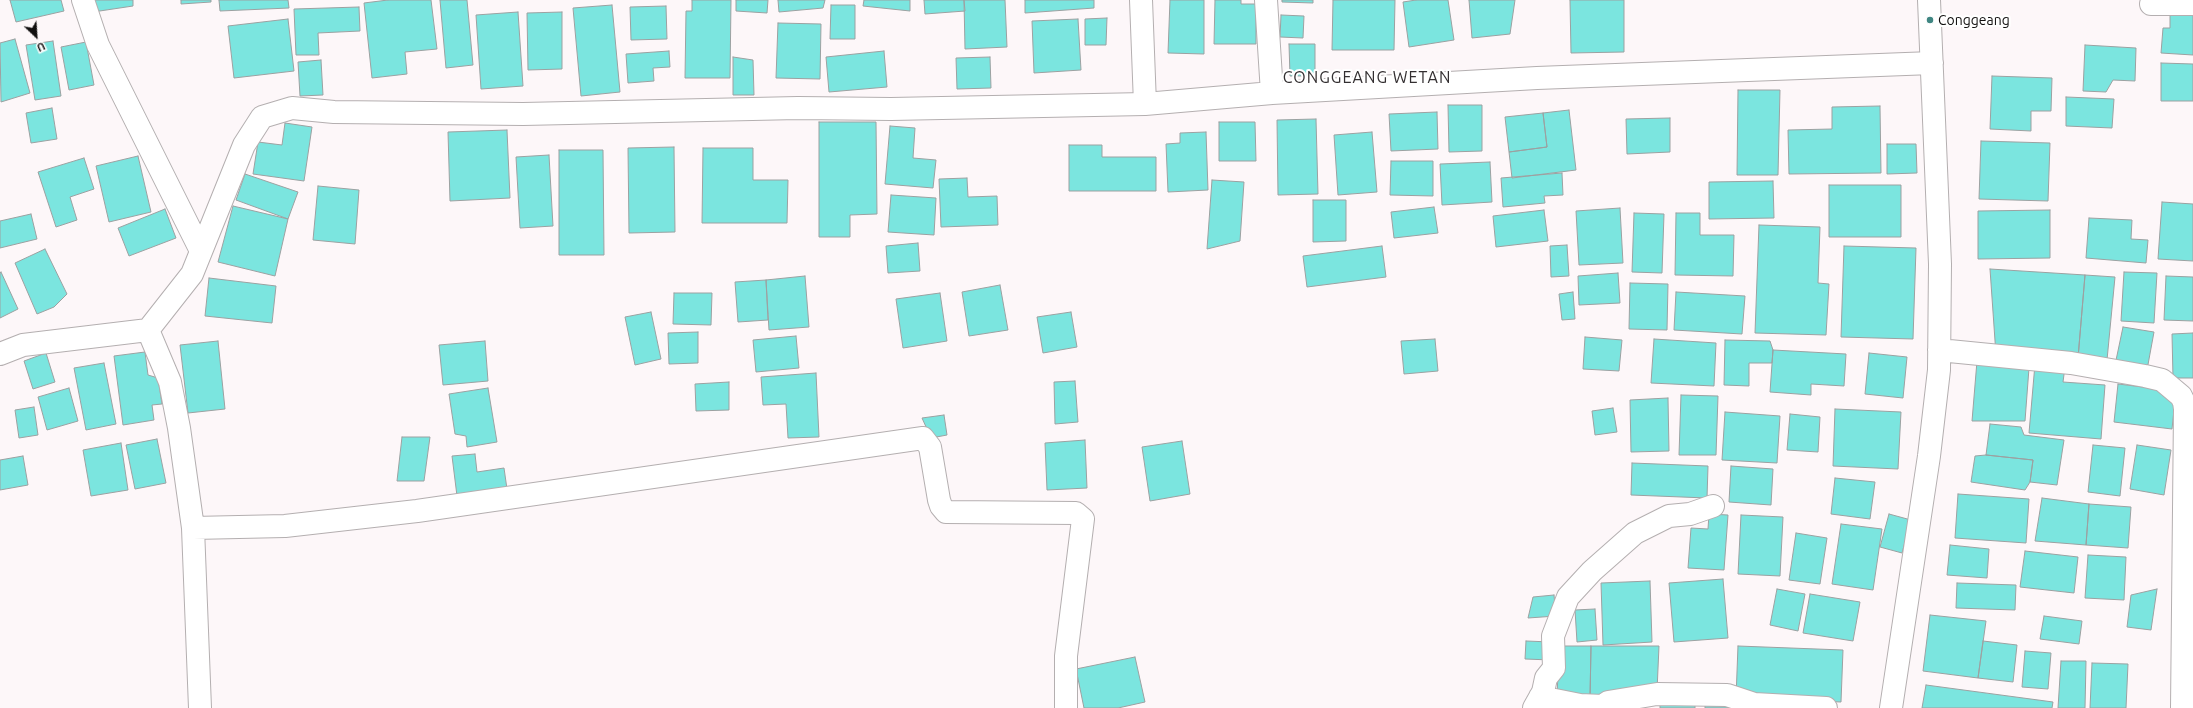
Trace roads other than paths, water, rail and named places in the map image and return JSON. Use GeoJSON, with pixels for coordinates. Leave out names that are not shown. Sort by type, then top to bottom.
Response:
{"type":"FeatureCollection","features":[{"type":"Feature","properties":{"kind":"street"},"geometry":{"type":"LineString","coordinates":[[83,0],[98,45],[201,251]]}},
{"type":"Feature","properties":{"kind":"street"},"geometry":{"type":"LineString","coordinates":[[1141,0],[1145,104]]}},
{"type":"Feature","properties":{"kind":"street"},"geometry":{"type":"LineString","coordinates":[[1266,0],[1272,93]]}},
{"type":"Feature","properties":{"kind":"street"},"geometry":{"type":"LineString","coordinates":[[1891,708],[1929,456],[1939,370],[1940,264],[1929,0]]}},
{"type":"Feature","properties":{"kind":"street"},"geometry":{"type":"LineString","coordinates":[[2151,4],[2193,4]]}},
{"type":"Feature","properties":{"kind":"street"},"geometry":{"type":"LineString","coordinates":[[0,354],[23,345],[148,330],[192,274],[244,145],[262,117],[292,108],[334,112],[523,114],[798,108],[891,109],[1145,104],[1272,93],[1537,78],[1932,64]]}},
{"type":"Feature","properties":{"kind":"street"},"geometry":{"type":"LineString","coordinates":[[148,330],[170,382],[180,428],[194,528],[200,708]]}},
{"type":"Feature","properties":{"kind":"street"},"geometry":{"type":"LineString","coordinates":[[1939,350],[2071,363],[2145,376],[2162,380],[2174,389],[2184,402],[2182,708]]}},
{"type":"Feature","properties":{"kind":"street"},"geometry":{"type":"LineString","coordinates":[[194,528],[285,526],[417,511],[923,438],[930,447],[939,500],[941,506],[946,512],[1076,513],[1083,519],[1066,656],[1066,708]]}},
{"type":"Feature","properties":{"kind":"street"},"geometry":{"type":"LineString","coordinates":[[1713,506],[1690,514],[1669,516],[1635,532],[1592,571],[1568,597],[1554,636],[1554,668],[1546,678],[1537,703],[1603,706],[1608,702],[1657,694],[1727,695],[1754,704],[1826,708]]}},
{"type":"Feature","properties":{"kind":"place","name":"Conggeang"},"geometry":{"type":"Point","coordinates":[1930,20]}},
{"type":"Feature","properties":{"kind":"district","name":"CONGGEANG WETAN"},"geometry":{"type":"Point","coordinates":[1367,78]}}]}
